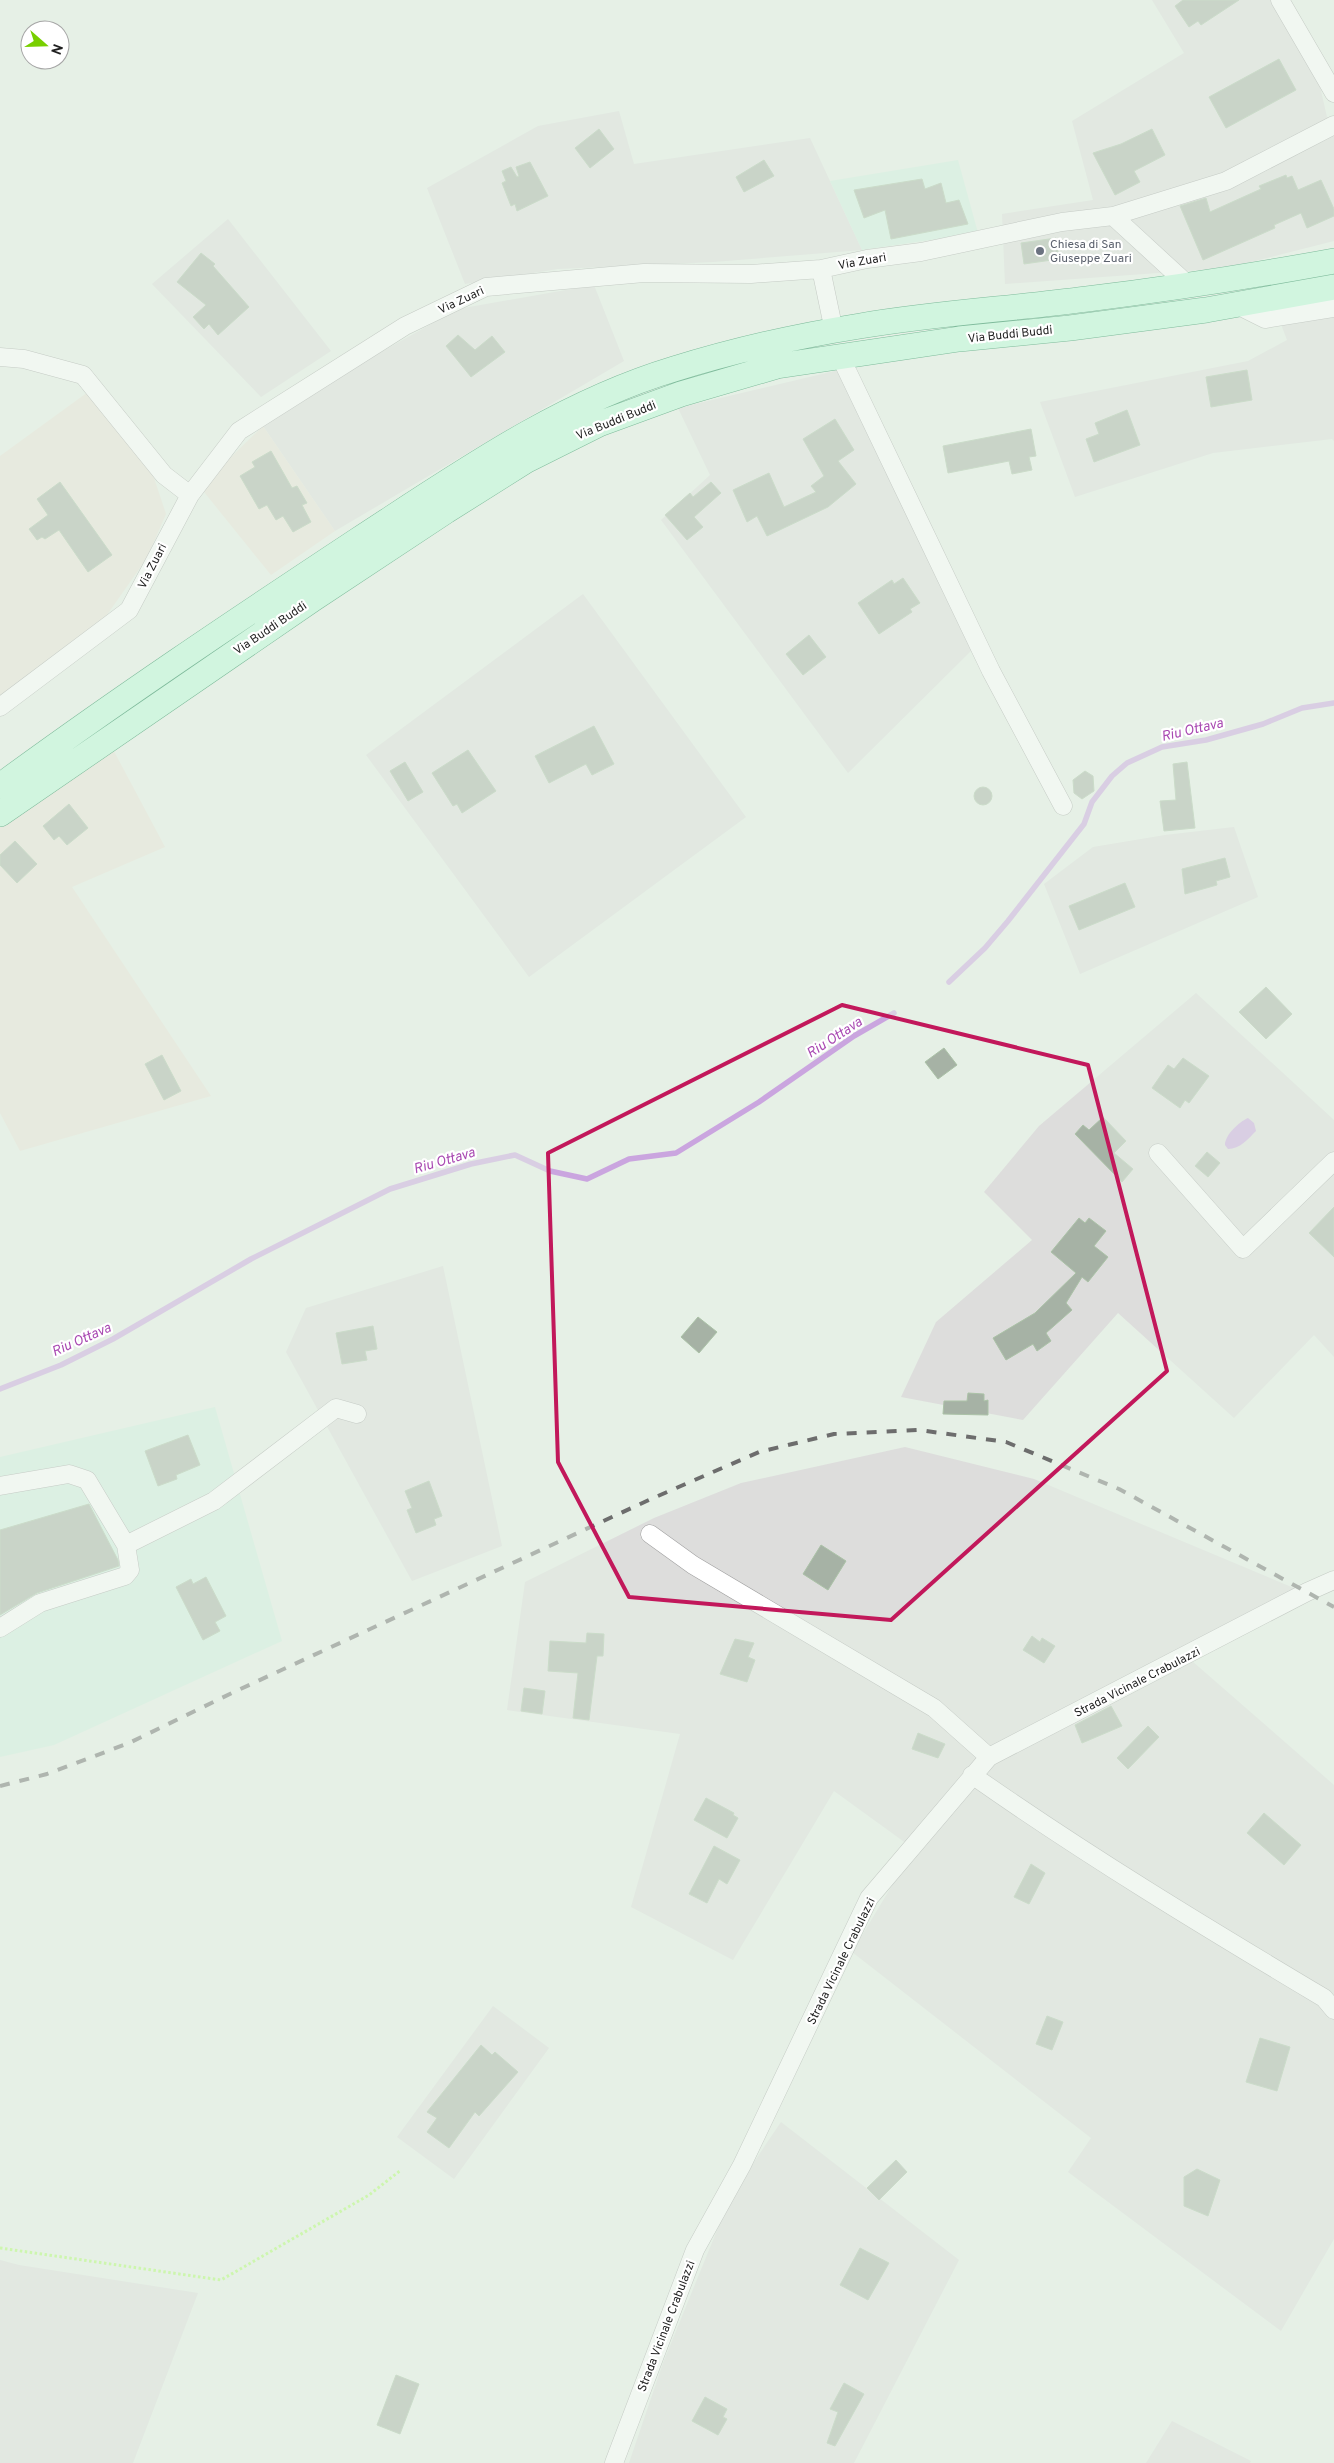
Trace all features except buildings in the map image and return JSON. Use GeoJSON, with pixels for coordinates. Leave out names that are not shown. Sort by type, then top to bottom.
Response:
{"type":"FeatureCollection","features":[{"type":"Feature","properties":{"kind":"main road","name":"Via Buddi Buddi"},"geometry":{"type":"LineString","coordinates":[[0,786],[146,680],[494,452],[583,404],[671,370],[762,345],[860,326],[1089,299],[1252,276],[1334,262]]}},
{"type":"Feature","properties":{"kind":"main road","name":"Via Buddi Buddi"},"geometry":{"type":"LineString","coordinates":[[0,814],[313,599],[528,460],[599,424],[681,394],[777,366],[840,356],[1237,305],[1334,287]]}},
{"type":"Feature","properties":{"kind":"street"},"geometry":{"type":"LineString","coordinates":[[1280,0],[1334,94]]}},
{"type":"Feature","properties":{"kind":"street","name":"Via Zuari"},"geometry":{"type":"LineString","coordinates":[[0,707],[129,610],[190,495],[239,431],[405,326],[486,287],[644,273],[751,274],[821,269],[867,259],[921,252],[1062,222],[1113,216],[1226,181],[1334,125]]}},
{"type":"Feature","properties":{"kind":"street"},"geometry":{"type":"LineString","coordinates":[[1113,216],[1187,284]]}},
{"type":"Feature","properties":{"kind":"street"},"geometry":{"type":"LineString","coordinates":[[821,269],[834,331]]}},
{"type":"Feature","properties":{"kind":"street"},"geometry":{"type":"LineString","coordinates":[[1237,305],[1265,319],[1334,308]]}},
{"type":"Feature","properties":{"kind":"street"},"geometry":{"type":"LineString","coordinates":[[840,356],[991,670],[1063,806]]}},
{"type":"Feature","properties":{"kind":"street"},"geometry":{"type":"LineString","coordinates":[[0,357],[24,360],[83,375],[164,475],[190,495]]}},
{"type":"Feature","properties":{"kind":"street"},"geometry":{"type":"LineString","coordinates":[[1158,1153],[1243,1249],[1334,1161]]}},
{"type":"Feature","properties":{"kind":"street"},"geometry":{"type":"LineString","coordinates":[[126,1545],[214,1501],[336,1408],[357,1414]]}},
{"type":"Feature","properties":{"kind":"street"},"geometry":{"type":"LineString","coordinates":[[0,1486],[69,1474],[87,1480],[126,1545],[130,1570],[125,1576],[40,1603],[0,1628]]}},
{"type":"Feature","properties":{"kind":"street"},"geometry":{"type":"LineString","coordinates":[[650,1534],[693,1565],[934,1708],[989,1757]]}},
{"type":"Feature","properties":{"kind":"street","name":"Strada Vicinale Crabulazzi"},"geometry":{"type":"LineString","coordinates":[[614,2463],[695,2250],[742,2165],[870,1898],[989,1757],[1307,1592],[1334,1580]]}},
{"type":"Feature","properties":{"kind":"street"},"geometry":{"type":"LineString","coordinates":[[972,1775],[1031,1817],[1196,1922],[1324,1998],[1334,2010]]}},
{"type":"Feature","properties":{"kind":"path"},"geometry":{"type":"LineString","coordinates":[[0,2248],[221,2280],[369,2195],[401,2170]]}},
{"type":"Feature","properties":{"kind":"highlighted area"},"geometry":{"type":"Polygon","coordinates":[[[842,1005],[1088,1065],[1167,1371],[891,1620],[629,1597],[558,1462],[548,1153],[842,1005]]]}},
{"type":"Feature","properties":{"kind":"shaded area"},"geometry":{"type":"Polygon","coordinates":[[[1152,0],[1284,0],[1313,56],[1327,117],[1334,118],[1334,241],[1227,268],[1005,284],[1002,214],[1093,200],[1072,121],[1184,53],[1152,0]]]}},
{"type":"Feature","properties":{"kind":"shaded area"},"geometry":{"type":"Polygon","coordinates":[[[619,111],[634,164],[810,138],[862,250],[713,262],[558,269],[465,284],[427,188],[538,126],[619,111]]]}},
{"type":"Feature","properties":{"kind":"shaded area"},"geometry":{"type":"Polygon","coordinates":[[[228,219],[331,351],[261,397],[152,284],[228,219]]]}},
{"type":"Feature","properties":{"kind":"shaded area"},"geometry":{"type":"Polygon","coordinates":[[[594,285],[624,361],[335,531],[263,426],[274,412],[458,309],[594,285]]]}},
{"type":"Feature","properties":{"kind":"shaded area"},"geometry":{"type":"Polygon","coordinates":[[[1271,298],[1334,298],[1334,441],[1332,439],[1213,453],[1075,497],[1040,402],[1248,361],[1287,340],[1271,298]]]}},
{"type":"Feature","properties":{"kind":"shaded area"},"geometry":{"type":"Polygon","coordinates":[[[839,370],[974,648],[848,773],[661,520],[710,475],[678,408],[839,370]]]}},
{"type":"Feature","properties":{"kind":"shaded area"},"geometry":{"type":"Polygon","coordinates":[[[88,392],[152,472],[166,514],[147,558],[97,629],[0,698],[0,456],[88,392]]]}},
{"type":"Feature","properties":{"kind":"shaded area"},"geometry":{"type":"Polygon","coordinates":[[[263,426],[335,531],[271,575],[200,487],[263,426]]]}},
{"type":"Feature","properties":{"kind":"shaded area"},"geometry":{"type":"Polygon","coordinates":[[[583,594],[746,817],[529,977],[366,755],[583,594]]]}},
{"type":"Feature","properties":{"kind":"shaded area"},"geometry":{"type":"Polygon","coordinates":[[[108,740],[165,847],[72,887],[211,1096],[20,1151],[0,1113],[0,825],[108,740]]]}},
{"type":"Feature","properties":{"kind":"shaded area"},"geometry":{"type":"Polygon","coordinates":[[[1234,827],[1258,897],[1080,974],[1044,884],[1093,847],[1165,835],[1234,827]]]}},
{"type":"Feature","properties":{"kind":"shaded area"},"geometry":{"type":"Polygon","coordinates":[[[1196,993],[1334,1120],[1334,1357],[1314,1335],[1234,1418],[1118,1313],[1023,1420],[901,1397],[936,1322],[1032,1240],[984,1192],[1039,1126],[1196,993]]]}},
{"type":"Feature","properties":{"kind":"shaded area"},"geometry":{"type":"Polygon","coordinates":[[[1248,1118],[1254,1123],[1256,1131],[1240,1145],[1228,1149],[1225,1145],[1227,1137],[1241,1122],[1248,1118]]]}},
{"type":"Feature","properties":{"kind":"shaded area"},"geometry":{"type":"Polygon","coordinates":[[[443,1266],[502,1546],[412,1581],[286,1352],[306,1308],[443,1266]]]}},
{"type":"Feature","properties":{"kind":"shaded area"},"geometry":{"type":"Polygon","coordinates":[[[905,1447],[1034,1479],[1301,1591],[1192,1661],[1334,1785],[1334,2239],[1281,2331],[1068,2172],[1091,2138],[852,1952],[914,1849],[834,1791],[733,1960],[631,1907],[680,1734],[507,1710],[525,1582],[654,1518],[741,1483],[905,1447]]]}},
{"type":"Feature","properties":{"kind":"shaded area"},"geometry":{"type":"Polygon","coordinates":[[[493,2006],[549,2048],[454,2179],[397,2137],[493,2006]]]}},
{"type":"Feature","properties":{"kind":"shaded area"},"geometry":{"type":"Polygon","coordinates":[[[781,2122],[959,2260],[854,2463],[629,2463],[663,2363],[731,2196],[781,2122]]]}},
{"type":"Feature","properties":{"kind":"shaded area"},"geometry":{"type":"Polygon","coordinates":[[[0,2260],[19,2265],[198,2293],[133,2463],[0,2463],[0,2260]]]}},
{"type":"Feature","properties":{"kind":"shaded area"},"geometry":{"type":"Polygon","coordinates":[[[1172,2421],[1251,2461],[1250,2463],[1146,2463],[1172,2421]]]}},
{"type":"Feature","properties":{"kind":"green space"},"geometry":{"type":"Polygon","coordinates":[[[958,160],[978,233],[862,250],[830,181],[958,160]]]}},
{"type":"Feature","properties":{"kind":"green space"},"geometry":{"type":"Polygon","coordinates":[[[215,1407],[282,1641],[54,1745],[0,1757],[0,1457],[215,1407]]]}},
{"type":"Feature","properties":{"kind":"waterway","name":"Riu Ottava"},"geometry":{"type":"LineString","coordinates":[[949,982],[985,948],[1008,921],[1084,824],[1092,802],[1112,776],[1127,763],[1162,747],[1206,740],[1263,724],[1302,708],[1334,703]]}},
{"type":"Feature","properties":{"kind":"waterway","name":"Riu Ottava"},"geometry":{"type":"LineString","coordinates":[[0,1389],[61,1365],[113,1339],[251,1259],[390,1189],[471,1164],[515,1155],[550,1171],[587,1179],[629,1159],[676,1153],[759,1102],[854,1036],[894,1013]]}},
{"type":"Feature","properties":{"kind":"railway"},"geometry":{"type":"LineString","coordinates":[[0,1786],[47,1774],[129,1743],[234,1692],[651,1499],[759,1452],[834,1434],[919,1430],[1006,1442],[1119,1489],[1334,1607]]}},
{"type":"Feature","properties":{"kind":"place","name":"Chiesa di San Giuseppe Zuari"},"geometry":{"type":"Point","coordinates":[1040,251]}}]}
